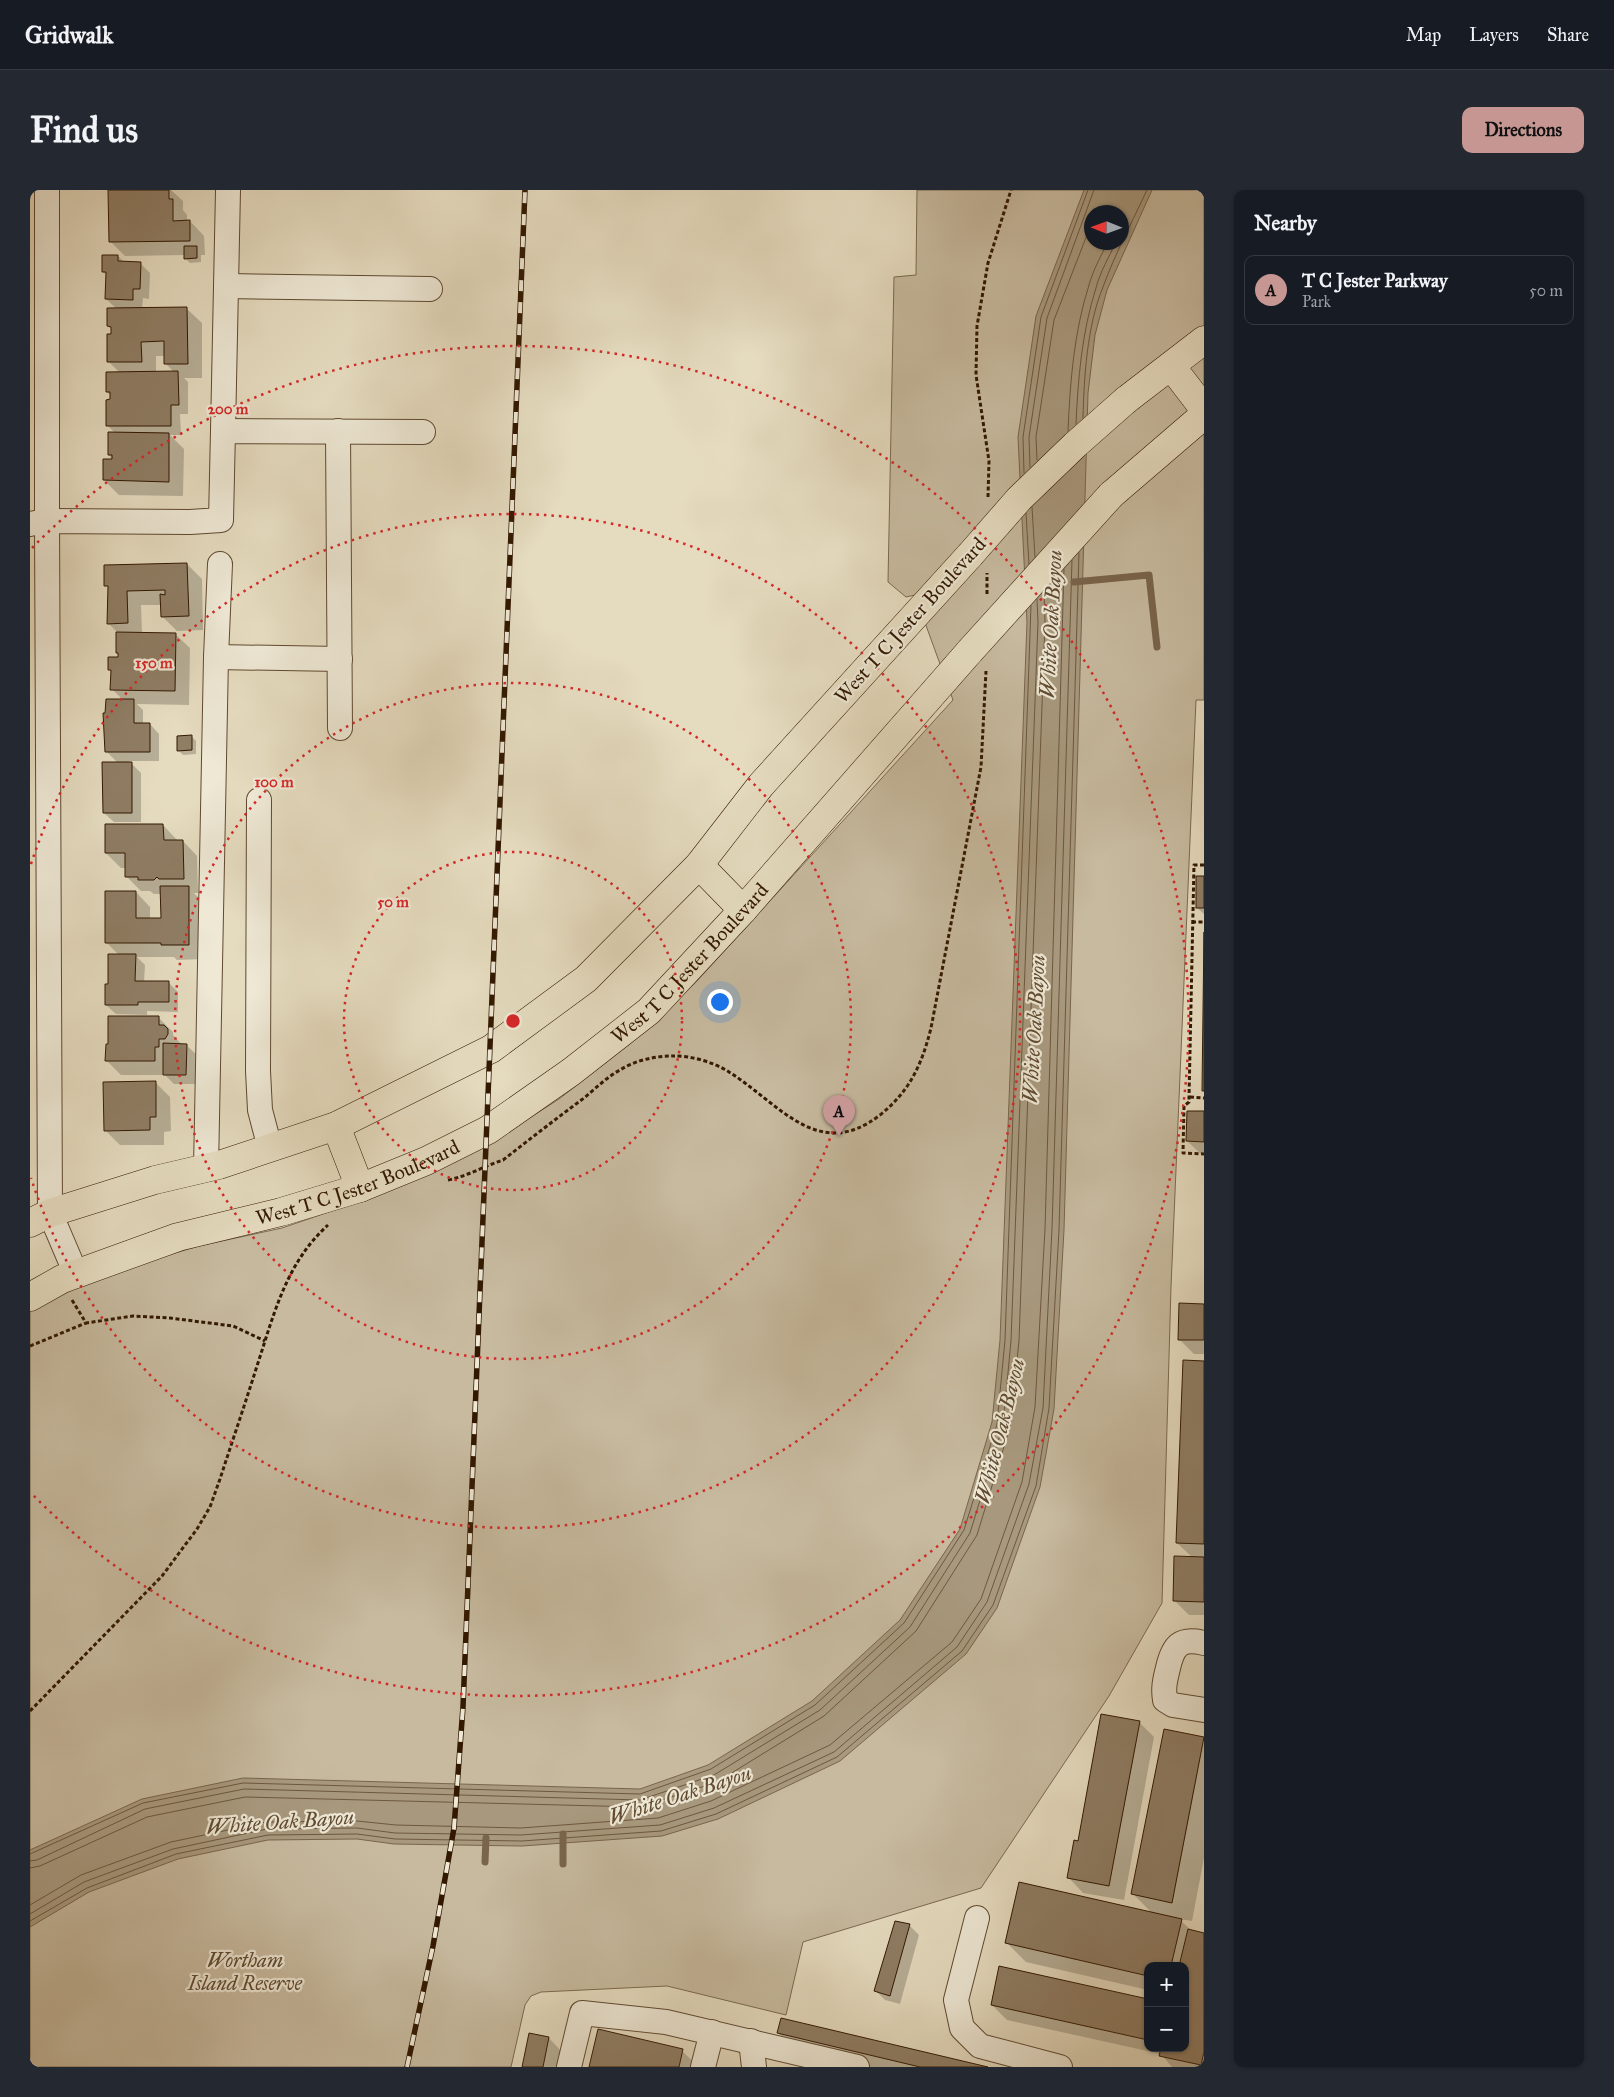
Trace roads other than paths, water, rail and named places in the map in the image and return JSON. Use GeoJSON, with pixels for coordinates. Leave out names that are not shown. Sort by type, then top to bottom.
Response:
{"type":"FeatureCollection","features":[{"type":"Feature","properties":{"kind":"main road","name":"West T C Jester Boulevard"},"geometry":{"type":"LineString","coordinates":[[40,1218],[155,1180],[206,1169],[336,1126],[491,1049],[586,979],[699,865],[761,784],[1019,499],[1075,445],[1126,400],[1204,340]]}},
{"type":"Feature","properties":{"kind":"main road"},"geometry":{"type":"LineString","coordinates":[[1171,366],[1204,409]]}},
{"type":"Feature","properties":{"kind":"main road","name":"West T C Jester Boulevard"},"geometry":{"type":"LineString","coordinates":[[30,1297],[62,1279],[74,1287],[178,1237],[281,1212],[360,1188],[426,1161],[488,1130],[571,1072],[649,1011],[743,910],[970,651],[1111,496],[1204,415]]}},
{"type":"Feature","properties":{"kind":"main road"},"geometry":{"type":"LineString","coordinates":[[699,865],[743,910]]}},
{"type":"Feature","properties":{"kind":"main road"},"geometry":{"type":"LineString","coordinates":[[336,1126],[360,1188]]}},
{"type":"Feature","properties":{"kind":"street"},"geometry":{"type":"LineString","coordinates":[[47,190],[38,523],[40,1218],[74,1287]]}},
{"type":"Feature","properties":{"kind":"street"},"geometry":{"type":"LineString","coordinates":[[38,523],[221,520],[228,190]]}},
{"type":"Feature","properties":{"kind":"street"},"geometry":{"type":"LineString","coordinates":[[226,286],[430,289]]}},
{"type":"Feature","properties":{"kind":"street"},"geometry":{"type":"LineString","coordinates":[[223,431],[423,432]]}},
{"type":"Feature","properties":{"kind":"street"},"geometry":{"type":"LineString","coordinates":[[338,431],[340,728]]}},
{"type":"Feature","properties":{"kind":"street"},"geometry":{"type":"LineString","coordinates":[[206,1169],[216,657],[220,564]]}},
{"type":"Feature","properties":{"kind":"street"},"geometry":{"type":"LineString","coordinates":[[216,657],[340,659]]}},
{"type":"Feature","properties":{"kind":"street"},"geometry":{"type":"LineString","coordinates":[[259,800],[258,1071],[260,1110],[270,1148]]}},
{"type":"Feature","properties":{"kind":"street"},"geometry":{"type":"LineString","coordinates":[[1204,1643],[1193,1640],[1181,1643],[1172,1650],[1163,1689],[1165,1700],[1173,1705],[1204,1710]]}},
{"type":"Feature","properties":{"kind":"street"},"geometry":{"type":"LineString","coordinates":[[977,1918],[956,2000],[962,2028],[980,2046],[1060,2067]]}},
{"type":"Feature","properties":{"kind":"street"},"geometry":{"type":"LineString","coordinates":[[569,2067],[582,2013],[666,2022],[857,2067]]}},
{"type":"Feature","properties":{"kind":"street"},"geometry":{"type":"LineString","coordinates":[[703,2067],[712,2032]]}},
{"type":"Feature","properties":{"kind":"street"},"geometry":{"type":"LineString","coordinates":[[751,2041],[754,2067]]}},
{"type":"Feature","properties":{"kind":"water","name":"White Oak Bayou"},"geometry":{"type":"Polygon","coordinates":[[[1084,190],[1152,190],[1129,241],[1129,205],[1084,205],[1084,250],[1125,250],[1107,290],[1095,335],[1088,393],[1064,1230],[1054,1409],[1040,1487],[997,1608],[966,1654],[840,1761],[718,1819],[662,1836],[522,1846],[394,1844],[357,1839],[268,1840],[178,1859],[89,1892],[30,1927],[30,1850],[142,1799],[243,1778],[640,1789],[708,1765],[812,1701],[900,1620],[960,1529],[992,1422],[1000,1340],[1027,622],[1018,437],[1036,316],[1084,190]]]}},
{"type":"Feature","properties":{"kind":"waterway","name":"White Oak Bayou"},"geometry":{"type":"LineString","coordinates":[[1074,582],[1149,575],[1157,647]]}},
{"type":"Feature","properties":{"kind":"waterway"},"geometry":{"type":"LineString","coordinates":[[563,1834],[563,1864]]}},
{"type":"Feature","properties":{"kind":"waterway"},"geometry":{"type":"LineString","coordinates":[[485,1862],[486,1838]]}},
{"type":"Feature","properties":{"kind":"railway"},"geometry":{"type":"LineString","coordinates":[[407,2067],[433,1946],[454,1828],[463,1707],[525,190]]}},
{"type":"Feature","properties":{"kind":"place","name":"T C Jester Parkway"},"geometry":{"type":"Point","coordinates":[839,1136]}},
{"type":"Feature","properties":{"kind":"park label","name":"Wortham Island Reserve"},"geometry":{"type":"Point","coordinates":[245,1972]}}]}
